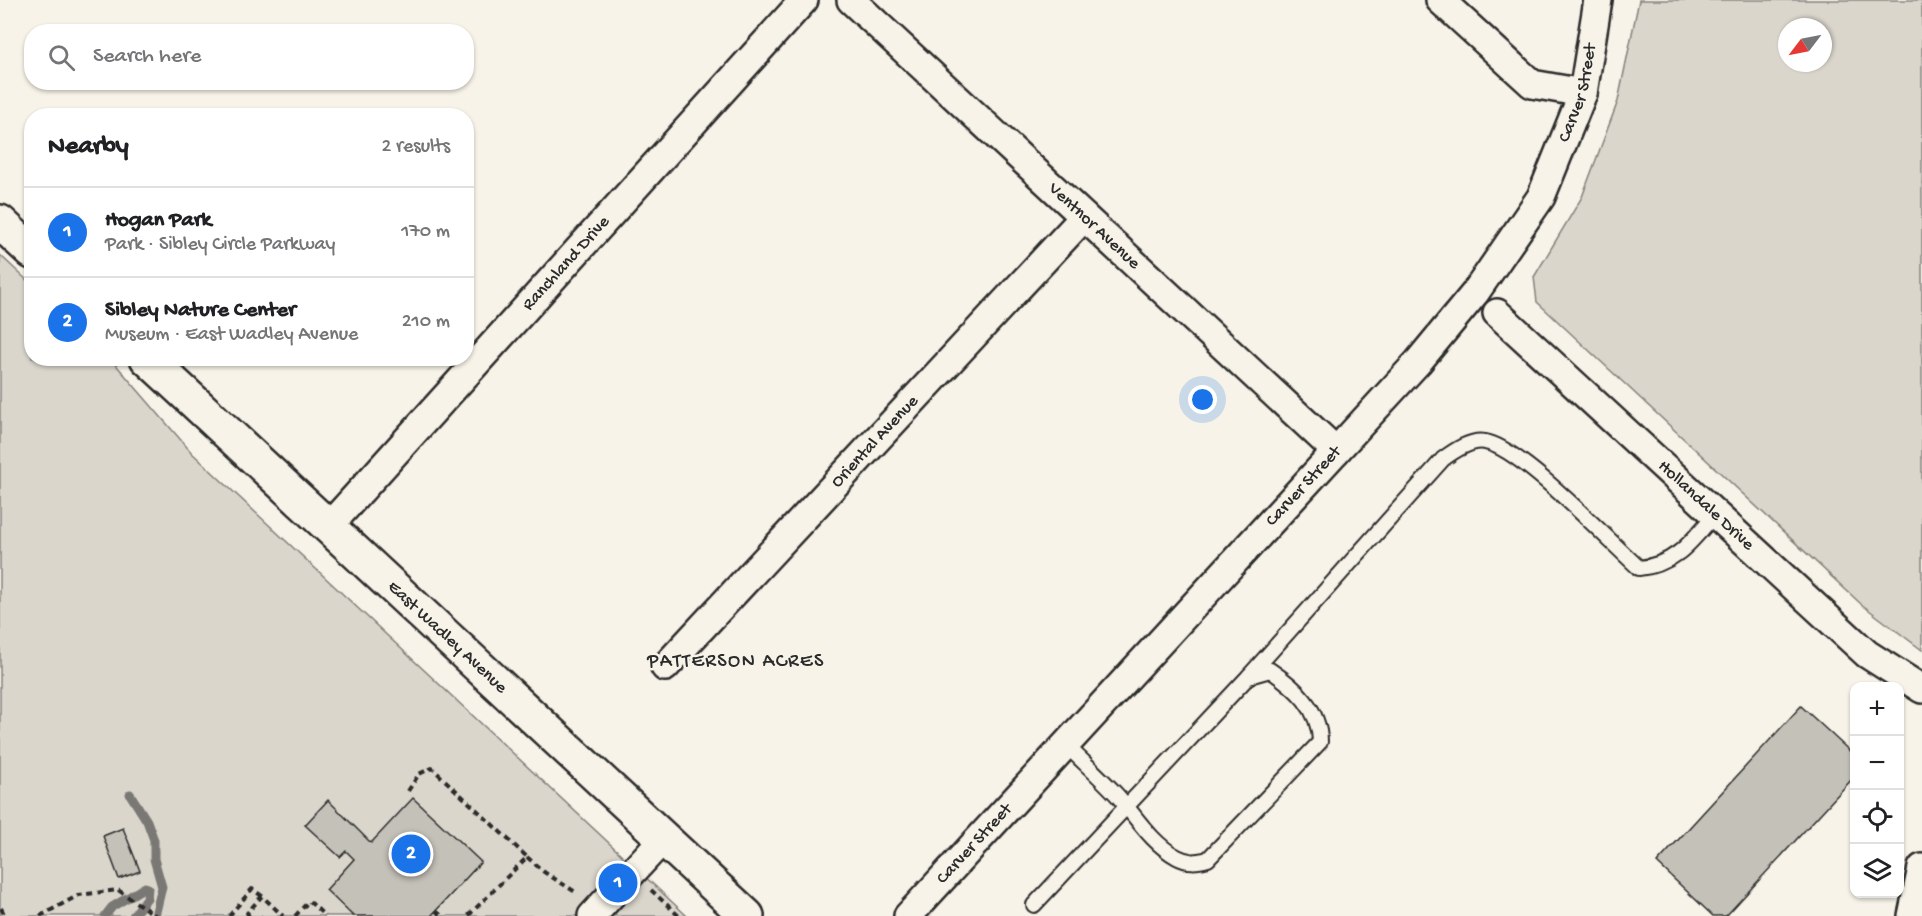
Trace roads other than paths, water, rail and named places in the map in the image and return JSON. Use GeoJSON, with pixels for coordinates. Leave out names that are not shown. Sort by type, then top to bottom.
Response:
{"type":"FeatureCollection","features":[{"type":"Feature","properties":{"kind":"main road"},"geometry":{"type":"LineString","coordinates":[[0,222],[24,244]]}},
{"type":"Feature","properties":{"kind":"main road","name":"East Wadley Avenue"},"geometry":{"type":"LineString","coordinates":[[156,366],[747,916]]}},
{"type":"Feature","properties":{"kind":"street","name":"Ranchland Drive"},"geometry":{"type":"LineString","coordinates":[[474,365],[804,0]]}},
{"type":"Feature","properties":{"kind":"street","name":"Ventnor Avenue"},"geometry":{"type":"LineString","coordinates":[[851,0],[1336,451]]}},
{"type":"Feature","properties":{"kind":"street"},"geometry":{"type":"LineString","coordinates":[[1440,0],[1532,84],[1583,93]]}},
{"type":"Feature","properties":{"kind":"street","name":"Carver Street"},"geometry":{"type":"LineString","coordinates":[[908,916],[1418,362],[1482,284],[1541,197],[1583,93],[1598,0]]}},
{"type":"Feature","properties":{"kind":"street","name":"Oriental Avenue"},"geometry":{"type":"LineString","coordinates":[[665,667],[1084,217]]}},
{"type":"Feature","properties":{"kind":"street","name":"Hollandale Drive"},"geometry":{"type":"LineString","coordinates":[[1497,313],[1867,654],[1922,689]]}},
{"type":"Feature","properties":{"kind":"street","name":"Ranchland Drive"},"geometry":{"type":"LineString","coordinates":[[329,526],[473,366]]}},
{"type":"Feature","properties":{"kind":"street"},"geometry":{"type":"LineString","coordinates":[[588,907],[663,839]]}},
{"type":"Feature","properties":{"kind":"street"},"geometry":{"type":"LineString","coordinates":[[1912,916],[1922,868]]}},
{"type":"Feature","properties":{"kind":"lane"},"geometry":{"type":"LineString","coordinates":[[1034,905],[1128,808],[1443,459],[1473,443],[1485,442],[1523,461],[1639,568],[1656,567],[1670,561],[1685,548],[1714,515]]}},
{"type":"Feature","properties":{"kind":"lane"},"geometry":{"type":"LineString","coordinates":[[1066,745],[1128,808],[1155,840],[1177,857],[1193,863],[1208,859],[1320,742],[1313,711],[1290,684],[1270,670],[1249,676]]}},
{"type":"Feature","properties":{"kind":"waterway"},"geometry":{"type":"LineString","coordinates":[[130,794],[147,821],[154,840],[154,859],[162,887],[155,916]]}},
{"type":"Feature","properties":{"kind":"waterway"},"geometry":{"type":"LineString","coordinates":[[105,916],[112,907],[145,887],[148,888],[147,898],[133,916]]}},
{"type":"Feature","properties":{"kind":"place","name":"Sibley Nature Center"},"geometry":{"type":"Point","coordinates":[411,854]}},
{"type":"Feature","properties":{"kind":"place","name":"Hogan Park"},"geometry":{"type":"Point","coordinates":[618,883]}},
{"type":"Feature","properties":{"kind":"district","name":"PATTERSON ACRES"},"geometry":{"type":"Point","coordinates":[736,662]}}]}
